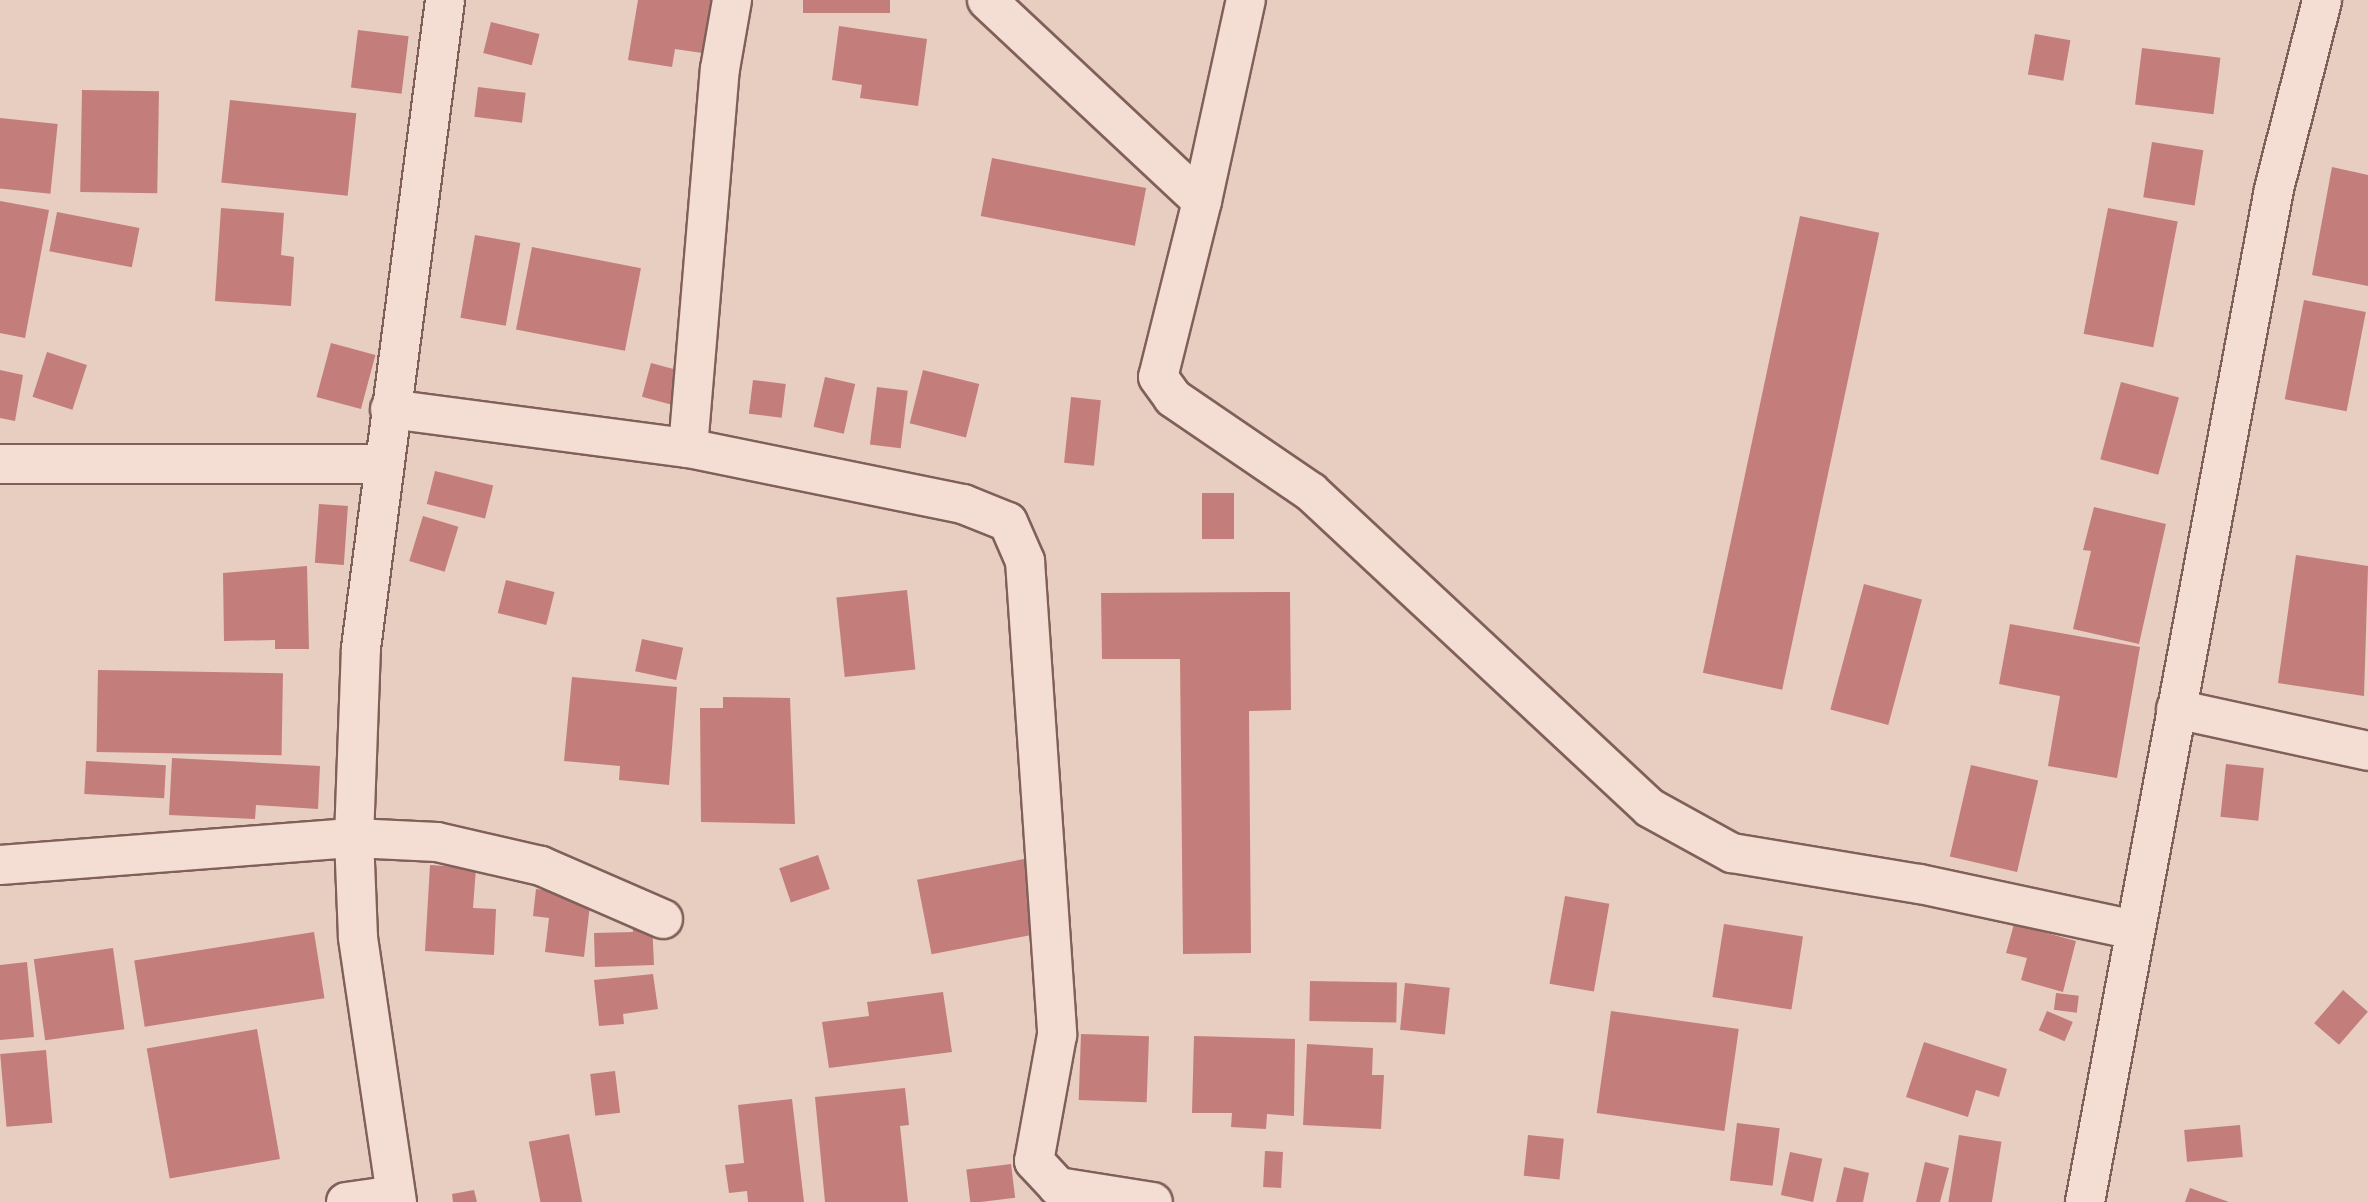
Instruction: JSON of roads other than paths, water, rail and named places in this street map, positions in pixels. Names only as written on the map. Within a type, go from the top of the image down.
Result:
[{"type":"street","points":[[688,448],[720,69],[732,0]]},
{"type":"street","points":[[987,0],[1202,201]]},
{"type":"street","points":[[1246,0],[1202,201],[1158,377],[1173,398],[1311,492],[1650,808],[1732,853],[1920,884],[2135,930]]},
{"type":"street","points":[[2085,1202],[2274,189],[2322,0]]},
{"type":"street","points":[[346,1202],[396,1199],[358,937],[354,838],[361,648],[436,2]]},
{"type":"street","points":[[390,409],[688,448],[963,504],[1008,522],[1025,561],[1057,1035],[1034,1161],[1058,1187],[1153,1202]]},
{"type":"street","points":[[0,464],[384,464]]},
{"type":"street","points":[[2176,709],[2368,751]]},
{"type":"street","points":[[0,865],[354,838],[438,842],[541,866],[663,919]]}]
